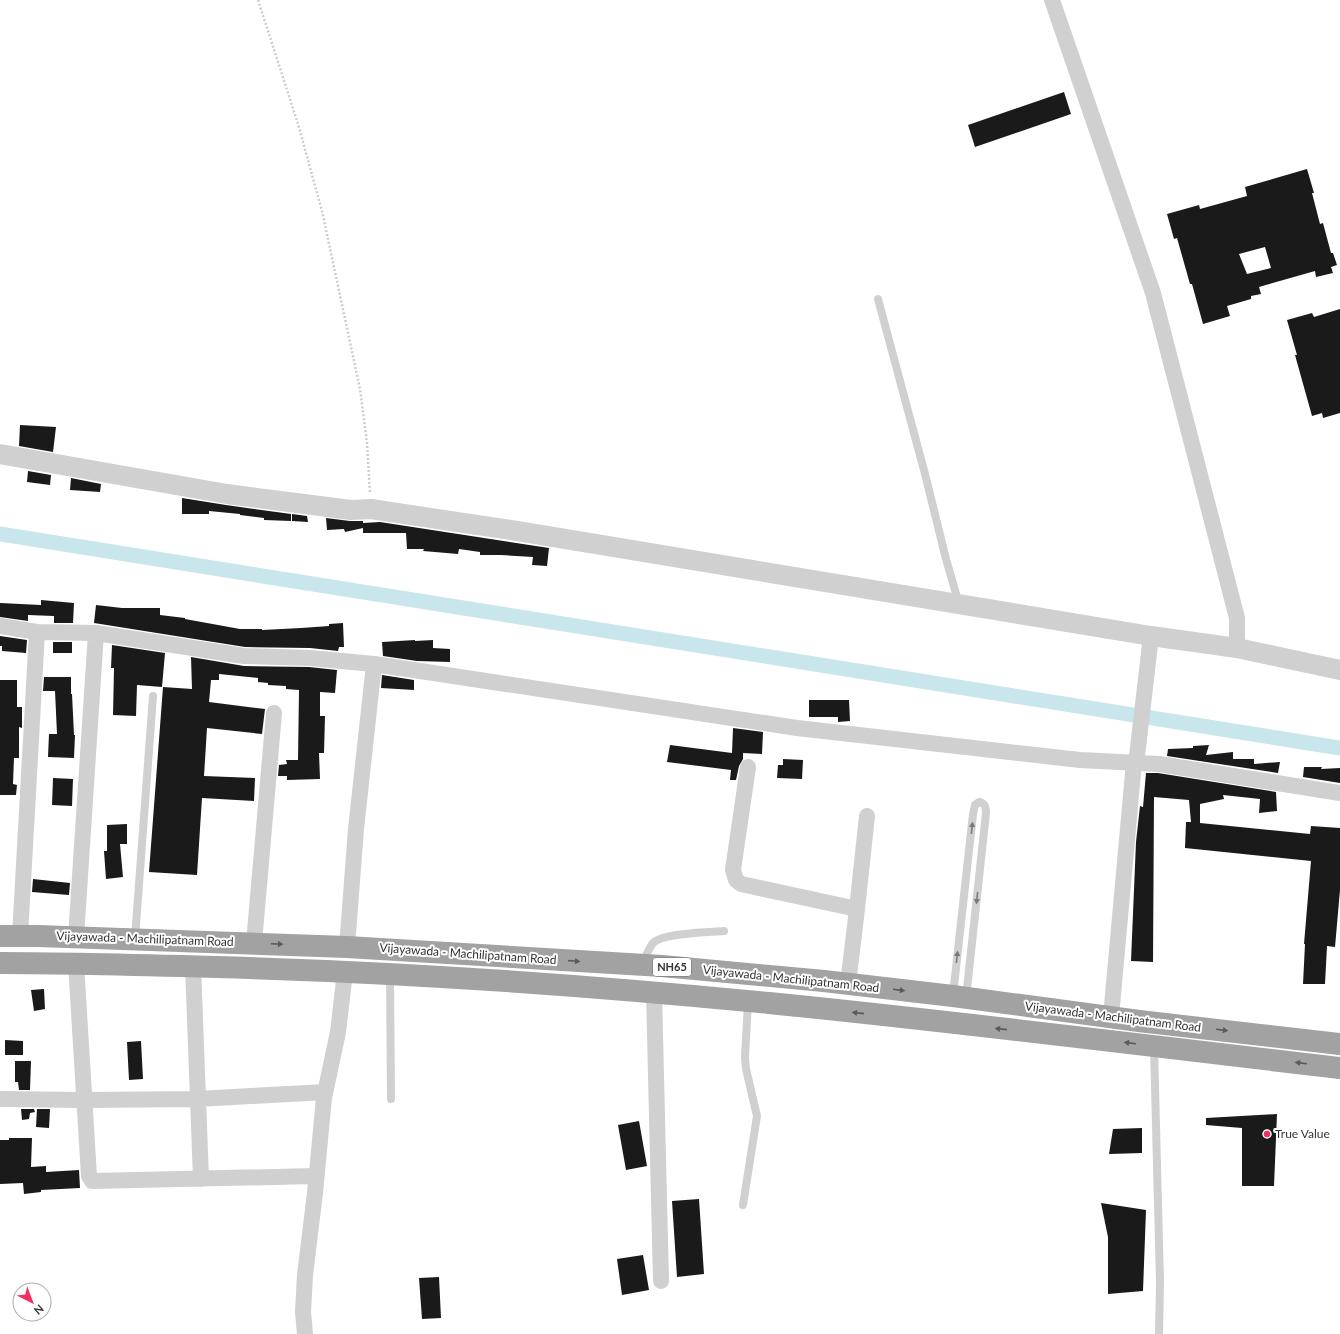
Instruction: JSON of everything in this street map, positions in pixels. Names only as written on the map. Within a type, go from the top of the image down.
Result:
[{"type":"highway","name":"Vijayawada - Machilipatnam Road","points":[[10,936],[347,947],[641,965],[848,984],[1340,1044]]},
{"type":"highway","name":"Vijayawada - Machilipatnam Road","points":[[0,963],[193,966],[479,979],[748,1001],[1340,1068]]},
{"type":"street","points":[[1052,0],[1153,293],[1237,618],[1237,648]]},
{"type":"street","points":[[0,454],[227,494],[351,510],[371,509],[517,531],[959,604],[1150,645],[1237,648],[1340,670]]},
{"type":"street","points":[[0,626],[37,632],[96,634],[244,656],[310,658],[374,664],[797,728],[1065,759],[1135,759],[1340,793]]},
{"type":"street","points":[[10,936],[37,632]]},
{"type":"street","points":[[76,937],[96,634]]},
{"type":"street","points":[[1111,1017],[1135,759],[1150,645]]},
{"type":"street","points":[[347,947],[356,829],[374,664]]},
{"type":"street","points":[[254,943],[274,713]]},
{"type":"street","points":[[748,767],[732,870],[736,880],[741,884],[858,910]]},
{"type":"street","points":[[848,984],[858,910],[866,816]]},
{"type":"street","points":[[76,963],[88,1176],[92,1181],[316,1176]]},
{"type":"street","points":[[193,966],[201,1179]]},
{"type":"street","points":[[305,1334],[303,1312],[305,1275],[325,1092],[338,1032],[345,972]]},
{"type":"street","points":[[654,993],[661,1281]]},
{"type":"street","points":[[0,1100],[197,1098],[325,1092]]},
{"type":"lane","points":[[878,299],[959,604]]},
{"type":"lane","points":[[135,939],[153,696]]},
{"type":"lane","points":[[982,802],[985,805],[986,813],[960,997],[973,814],[975,805],[982,802]]},
{"type":"lane","points":[[641,965],[654,942],[659,939],[669,936],[724,931]]},
{"type":"lane","points":[[390,974],[391,1098]]},
{"type":"lane","points":[[743,1205],[757,1116],[746,1069],[745,1057],[748,1001]]},
{"type":"lane","points":[[1154,1046],[1160,1282],[1159,1334]]},
{"type":"path","points":[[258,0],[298,124],[322,211],[360,389],[367,444],[371,509]]},
{"type":"building","points":[[1064,92],[1071,114],[975,147],[968,125]]},
{"type":"building","points":[[1307,169],[1314,193],[1312,193],[1320,224],[1323,223],[1331,253],[1333,253],[1337,265],[1331,267],[1333,273],[1316,277],[1315,271],[1259,287],[1261,294],[1251,296],[1251,299],[1227,306],[1230,316],[1203,324],[1177,238],[1174,239],[1167,214],[1199,205],[1200,209],[1247,196],[1245,187]],"holes":[[[1265,247],[1271,268],[1247,274],[1239,254]]]},
{"type":"building","points":[[1340,309],[1340,413],[1323,418],[1322,413],[1312,416],[1287,320],[1312,313],[1314,317]]},
{"type":"building","points":[[20,425],[56,427],[53,452],[19,446]]},
{"type":"building","points":[[28,471],[51,475],[50,485],[27,482]]},
{"type":"building","points":[[71,478],[101,484],[100,492],[70,490]]},
{"type":"building","points":[[182,498],[291,514],[291,521],[264,520],[264,518],[240,514],[209,511],[209,514],[182,514]]},
{"type":"building","points":[[292,514],[307,516],[308,522],[292,521]]},
{"type":"building","points":[[326,518],[363,521],[363,523],[380,522],[549,548],[547,566],[532,565],[533,557],[480,555],[480,552],[459,549],[458,554],[423,551],[424,549],[407,549],[406,533],[363,533],[363,528],[345,532],[344,529],[327,530]]},
{"type":"building","points":[[41,600],[74,603],[73,623],[54,623],[54,616],[28,615],[28,621],[0,617],[0,603],[41,605]]},
{"type":"building","points":[[96,605],[122,608],[160,608],[160,615],[185,618],[240,629],[262,630],[301,628],[329,626],[329,624],[343,623],[344,647],[339,647],[338,651],[310,648],[245,647],[94,623]]},
{"type":"building","points":[[0,636],[27,640],[26,653],[2,651],[2,646],[0,646]]},
{"type":"building","points":[[433,640],[433,648],[450,649],[450,662],[417,661],[383,656],[382,642]]},
{"type":"building","points":[[53,642],[72,642],[72,653],[53,653]]},
{"type":"building","points":[[112,645],[165,653],[162,687],[137,685],[136,716],[113,715],[114,668],[111,668]]},
{"type":"building","points":[[191,657],[244,666],[309,667],[337,670],[335,693],[320,692],[320,716],[325,716],[324,753],[319,753],[320,779],[287,780],[287,776],[278,776],[279,765],[287,764],[286,760],[298,760],[299,690],[286,689],[286,686],[268,685],[268,683],[258,682],[258,678],[219,674],[219,680],[211,680],[209,702],[265,709],[262,734],[207,728],[204,776],[255,778],[254,801],[202,798],[197,875],[149,872],[163,687],[192,689]]},
{"type":"building","points":[[382,675],[414,680],[414,690],[381,688]]},
{"type":"building","points":[[44,677],[71,677],[75,735],[74,758],[48,757],[49,734],[57,734],[55,691],[43,691]]},
{"type":"building","points":[[0,680],[17,680],[17,707],[22,707],[22,728],[19,727],[19,758],[14,758],[13,784],[17,785],[16,795],[0,795]]},
{"type":"building","points":[[809,700],[849,700],[850,721],[838,722],[838,717],[809,717]]},
{"type":"building","points":[[733,728],[763,732],[762,754],[743,753],[743,759],[739,766],[736,780],[730,780],[731,770],[667,762],[670,745],[732,753]]},
{"type":"building","points":[[1209,745],[1206,755],[1233,752],[1233,759],[1254,759],[1254,764],[1280,762],[1278,773],[1167,756],[1168,749],[1193,748],[1193,746]]},
{"type":"building","points":[[783,759],[803,760],[802,779],[777,778],[778,765],[783,765]]},
{"type":"building","points":[[1304,767],[1322,767],[1321,769],[1340,768],[1340,783],[1303,777]]},
{"type":"building","points":[[1146,773],[1158,773],[1276,792],[1277,811],[1259,813],[1260,799],[1223,795],[1224,799],[1200,804],[1200,823],[1310,834],[1311,826],[1340,828],[1340,890],[1335,947],[1327,946],[1325,984],[1303,984],[1304,944],[1311,861],[1185,848],[1186,822],[1191,822],[1189,800],[1154,797],[1153,962],[1131,961],[1136,842],[1140,806],[1143,807]]},
{"type":"building","points":[[53,778],[73,779],[72,806],[52,805]]},
{"type":"building","points":[[127,824],[127,844],[120,844],[123,877],[106,879],[104,851],[107,851],[107,825]]},
{"type":"building","points":[[33,879],[70,883],[69,895],[32,892]]},
{"type":"building","points":[[44,989],[45,1009],[34,1011],[31,990]]},
{"type":"building","points":[[5,1040],[23,1041],[23,1055],[5,1055]]},
{"type":"building","points":[[141,1041],[143,1079],[129,1080],[127,1042]]},
{"type":"building","points":[[15,1061],[31,1061],[30,1090],[19,1090],[18,1082],[15,1082]]},
{"type":"building","points":[[21,1109],[34,1109],[35,1112],[30,1113],[29,1119],[22,1120]]},
{"type":"building","points":[[37,1109],[50,1109],[49,1128],[36,1127]]},
{"type":"building","points":[[1277,1114],[1274,1186],[1242,1186],[1242,1128],[1206,1125],[1206,1118]]},
{"type":"building","points":[[639,1121],[647,1166],[626,1170],[618,1125]]},
{"type":"building","points":[[1142,1128],[1142,1153],[1109,1154],[1113,1129]]},
{"type":"building","points":[[9,1138],[32,1138],[31,1167],[46,1166],[46,1172],[79,1170],[80,1188],[41,1190],[41,1192],[24,1194],[23,1183],[0,1184],[0,1140],[9,1140]]},
{"type":"building","points":[[699,1199],[704,1274],[677,1277],[672,1201]]},
{"type":"building","points":[[1101,1203],[1146,1210],[1143,1291],[1108,1294],[1108,1237]]},
{"type":"building","points":[[643,1255],[649,1290],[622,1295],[617,1259]]},
{"type":"building","points":[[439,1277],[441,1318],[422,1319],[419,1278]]},
{"type":"waterway","points":[[0,534],[1340,748]]},
{"type":"place","name":"True Value","points":[[1267,1134]]}]
